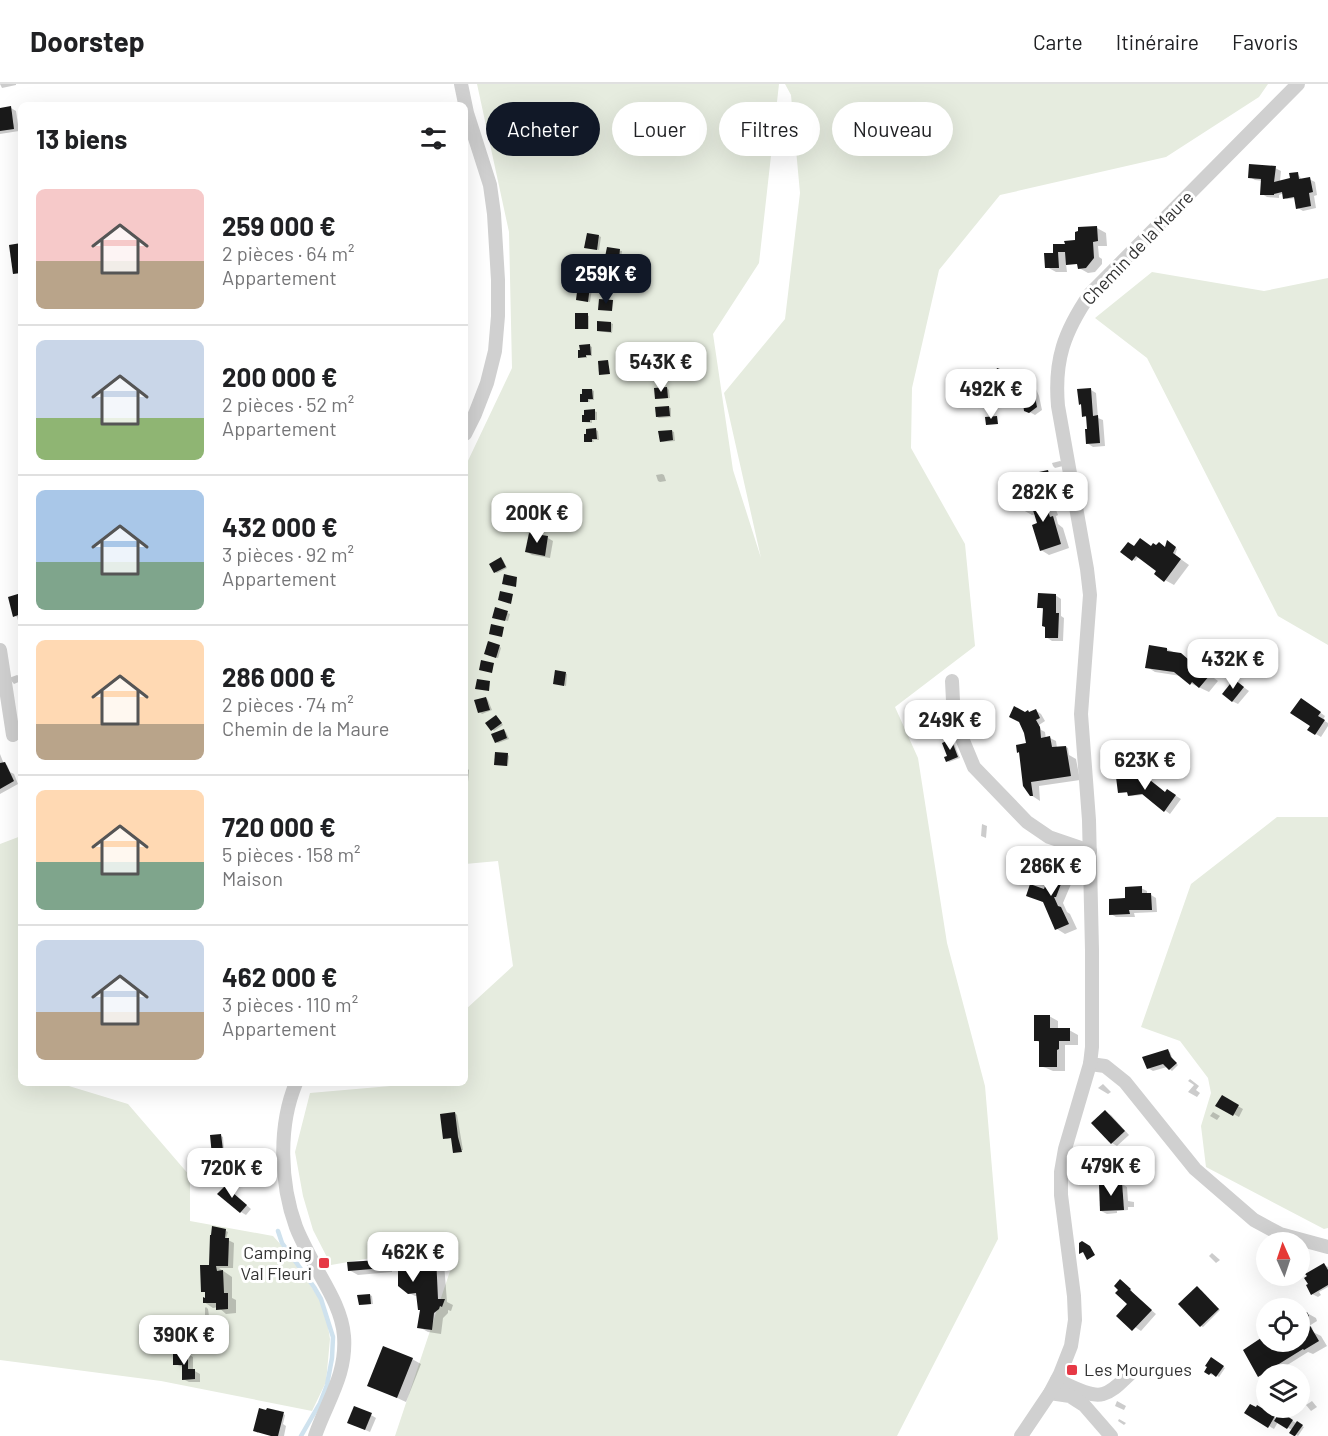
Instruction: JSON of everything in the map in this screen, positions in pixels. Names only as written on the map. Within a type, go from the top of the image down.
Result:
[{"type":"street","points":[[461,84],[465,102]]},
{"type":"street","name":"Chemin de la Maure","points":[[1021,1436],[1050,1393],[1071,1346],[1075,1320],[1074,1296],[1060,1195],[1061,1172],[1065,1149],[1090,1064],[1092,1047],[1090,851],[1081,714],[1090,595],[1058,406],[1056,384],[1059,361],[1065,337],[1089,294],[1298,84]]},
{"type":"street","points":[[468,116],[490,186],[494,214],[498,316],[495,351],[487,383],[468,428]]},
{"type":"street","points":[[0,650],[14,735]]},
{"type":"street","points":[[952,681],[953,702],[959,731],[975,767],[1027,822],[1049,837],[1090,851]]},
{"type":"street","points":[[1090,1064],[1105,1066],[1125,1082],[1195,1169],[1254,1220],[1280,1234],[1328,1246]]},
{"type":"street","points":[[295,1086],[290,1096],[283,1136],[286,1184],[296,1226],[339,1312],[344,1334],[341,1372],[315,1436]]},
{"type":"street","points":[[1057,1380],[1085,1392],[1101,1395],[1114,1389],[1131,1373]]},
{"type":"street","points":[[1050,1393],[1070,1396],[1084,1405],[1111,1436]]},
{"type":"shaded area","points":[[477,84],[779,84],[777,102],[719,102],[719,156],[771,156],[759,263],[713,334],[733,470],[761,558],[724,393],[785,319],[800,193],[797,156],[820,156],[820,102],[792,102],[791,95],[785,84],[1268,84],[1259,97],[1166,157],[1000,195],[939,270],[912,388],[911,448],[965,544],[975,646],[895,707],[918,758],[947,943],[985,1086],[998,1239],[897,1436],[395,1436],[458,1247],[331,1265],[313,1230],[303,1196],[295,1152],[310,1093],[390,1086],[468,1086],[468,1007],[513,966],[498,861],[468,864],[468,461],[512,368],[509,232],[493,156],[600,156],[600,102],[486,102],[486,126]]},
{"type":"shaded area","points":[[1152,272],[1264,291],[1328,278],[1328,645],[1278,616],[1147,358],[1095,318]]},
{"type":"shaded area","points":[[1277,817],[1328,817],[1328,1228],[1324,1229],[1206,1167],[1201,1126],[1211,1093],[1208,1078],[1180,1041],[1141,1027],[1191,884]]},
{"type":"shaded area","points":[[18,837],[18,1086],[69,1086],[128,1104],[190,1176],[190,1221],[273,1236],[293,1258],[325,1308],[330,1339],[326,1382],[312,1411],[161,1381],[0,1360],[0,844]]},
{"type":"building","points":[[11,106],[14,129],[0,131],[0,108]]},
{"type":"building","points":[[1249,164],[1276,166],[1274,182],[1290,178],[1289,173],[1298,172],[1299,179],[1310,177],[1313,192],[1309,193],[1311,206],[1296,209],[1294,197],[1283,199],[1282,192],[1274,195],[1260,195],[1261,179],[1248,178]]},
{"type":"building","points":[[1097,226],[1098,241],[1093,242],[1094,258],[1086,268],[1078,269],[1077,264],[1066,265],[1065,252],[1058,252],[1059,268],[1045,268],[1044,253],[1053,253],[1053,244],[1065,244],[1064,241],[1075,240],[1078,227]]},
{"type":"building","points":[[587,233],[599,235],[597,250],[584,248]]},
{"type":"building","points":[[18,244],[18,273],[13,274],[9,245]]},
{"type":"building","points":[[607,247],[620,249],[619,259],[605,257]]},
{"type":"building","points":[[582,259],[595,261],[592,276],[580,274]]},
{"type":"building","points":[[604,267],[618,269],[616,279],[602,277]]},
{"type":"building","points":[[578,284],[590,286],[588,302],[576,300]]},
{"type":"building","points":[[599,299],[613,300],[612,311],[598,310]]},
{"type":"building","points":[[575,313],[588,313],[588,329],[575,329]]},
{"type":"building","points":[[597,321],[611,322],[611,332],[597,331]]},
{"type":"building","points":[[590,344],[591,355],[578,358],[579,345]]},
{"type":"building","points":[[656,357],[667,359],[664,372],[654,370]]},
{"type":"building","points":[[608,360],[610,374],[599,375],[598,361]]},
{"type":"building","points":[[997,368],[1019,374],[1027,385],[1031,384],[1037,407],[1029,413],[1024,411],[1022,394],[1018,388],[1014,389],[994,381],[995,390],[979,392],[978,379],[993,379]]},
{"type":"building","points":[[667,387],[668,398],[655,399],[654,388]]},
{"type":"building","points":[[1091,388],[1093,416],[1098,415],[1100,443],[1086,444],[1086,416],[1082,417],[1077,389]]},
{"type":"building","points":[[582,389],[592,389],[593,399],[580,402]]},
{"type":"building","points":[[669,406],[670,416],[656,417],[655,407]]},
{"type":"building","points":[[595,409],[595,420],[582,422],[584,410]]},
{"type":"building","points":[[997,416],[998,424],[986,425],[985,417]]},
{"type":"building","points":[[596,428],[597,439],[584,442],[586,429]]},
{"type":"building","points":[[672,430],[673,440],[660,442],[658,431]]},
{"type":"building","points":[[1048,470],[1050,479],[1041,482],[1039,472]]},
{"type":"building","points":[[1045,495],[1050,510],[1048,511],[1050,517],[1053,516],[1061,544],[1040,551],[1032,525],[1037,523],[1032,507],[1022,511],[1019,502]]},
{"type":"building","points":[[529,533],[548,536],[545,556],[525,552]]},
{"type":"building","points":[[1140,538],[1151,546],[1159,542],[1165,547],[1167,540],[1176,547],[1173,553],[1181,559],[1164,582],[1154,574],[1156,571],[1136,556],[1132,561],[1120,552],[1128,542],[1134,546]]},
{"type":"building","points":[[501,557],[506,567],[494,573],[489,564]]},
{"type":"building","points":[[504,574],[517,577],[516,587],[502,584]]},
{"type":"building","points":[[500,591],[513,594],[511,604],[498,600]]},
{"type":"building","points":[[1038,593],[1056,594],[1056,613],[1059,613],[1058,638],[1045,638],[1045,627],[1042,626],[1043,608],[1037,608]]},
{"type":"building","points":[[18,594],[18,615],[13,617],[8,597]]},
{"type":"building","points":[[495,607],[508,611],[505,621],[492,618]]},
{"type":"building","points":[[491,624],[504,627],[502,637],[489,634]]},
{"type":"building","points":[[488,641],[500,645],[496,658],[484,654]]},
{"type":"building","points":[[1149,645],[1181,653],[1210,675],[1199,688],[1192,682],[1190,685],[1174,672],[1145,668]]},
{"type":"building","points":[[481,660],[494,663],[492,673],[479,670]]},
{"type":"building","points":[[555,670],[566,672],[564,686],[553,684]]},
{"type":"building","points":[[477,679],[490,681],[489,691],[475,689]]},
{"type":"building","points":[[1234,679],[1244,687],[1232,702],[1222,694]]},
{"type":"building","points":[[486,697],[490,710],[478,713],[474,700]]},
{"type":"building","points":[[1301,698],[1321,712],[1318,716],[1325,720],[1315,735],[1307,730],[1310,726],[1290,713]]},
{"type":"building","points":[[1014,706],[1025,712],[1036,709],[1040,718],[1036,720],[1040,727],[1041,738],[1050,736],[1052,747],[1066,746],[1071,776],[1031,782],[1033,796],[1030,796],[1023,786],[1016,745],[1026,743],[1019,722],[1009,717]]},
{"type":"building","points":[[496,715],[502,723],[491,731],[485,723]]},
{"type":"building","points":[[504,729],[507,738],[495,743],[491,734]]},
{"type":"building","points":[[951,739],[958,757],[946,762],[944,757],[947,756],[942,743]]},
{"type":"building","points":[[495,752],[508,753],[507,766],[494,765]]},
{"type":"building","points":[[5,762],[14,781],[0,789],[0,763]]},
{"type":"building","points":[[1116,777],[1142,777],[1143,780],[1150,780],[1165,792],[1167,789],[1176,795],[1164,812],[1142,794],[1128,796],[1127,792],[1118,793]]},
{"type":"building","points":[[1052,866],[1066,871],[1056,897],[1054,897],[1069,924],[1055,930],[1043,902],[1026,896],[1030,884],[1044,889]]},
{"type":"building","points":[[1142,886],[1142,893],[1151,893],[1152,910],[1129,910],[1130,914],[1109,915],[1109,899],[1125,898],[1125,887]]},
{"type":"building","points":[[1034,1015],[1050,1015],[1050,1028],[1070,1028],[1070,1041],[1059,1041],[1057,1067],[1039,1067],[1039,1041],[1034,1041]]},
{"type":"building","points":[[1168,1049],[1171,1057],[1177,1063],[1169,1070],[1163,1064],[1147,1069],[1142,1057]]},
{"type":"building","points":[[1222,1095],[1239,1105],[1233,1116],[1215,1106]]},
{"type":"building","points":[[1105,1110],[1125,1131],[1111,1144],[1091,1123]]},
{"type":"building","points":[[455,1112],[462,1152],[453,1153],[451,1138],[443,1139],[440,1114]]},
{"type":"building","points":[[221,1134],[223,1150],[218,1150],[218,1155],[212,1156],[210,1135]]},
{"type":"building","points":[[1087,1163],[1097,1168],[1092,1179],[1081,1173]]},
{"type":"building","points":[[1122,1182],[1124,1210],[1100,1211],[1099,1184]]},
{"type":"building","points":[[225,1186],[247,1205],[240,1213],[217,1194]]},
{"type":"building","points":[[212,1226],[226,1229],[225,1238],[229,1238],[228,1266],[216,1266],[217,1271],[223,1270],[224,1293],[228,1293],[228,1309],[216,1310],[216,1303],[203,1303],[205,1292],[201,1292],[200,1265],[209,1265]]},
{"type":"building","points":[[1082,1241],[1090,1246],[1095,1255],[1087,1260],[1083,1252],[1079,1254],[1079,1243]]},
{"type":"building","points":[[428,1255],[436,1256],[438,1299],[445,1299],[442,1307],[440,1306],[434,1313],[432,1330],[417,1328],[420,1310],[418,1310],[416,1293],[408,1294],[398,1286],[398,1264],[384,1265],[384,1268],[348,1271],[347,1262],[428,1257]]},
{"type":"building","points":[[1324,1263],[1328,1270],[1328,1285],[1311,1295],[1306,1286],[1310,1286],[1310,1271]]},
{"type":"building","points":[[1120,1279],[1152,1310],[1132,1331],[1116,1316],[1127,1304],[1115,1293],[1118,1290],[1114,1286]]},
{"type":"building","points":[[1197,1286],[1219,1309],[1200,1327],[1178,1304]]},
{"type":"building","points":[[370,1294],[371,1304],[359,1305],[357,1295]]},
{"type":"building","points":[[1310,1326],[1319,1341],[1310,1346]]},
{"type":"building","points":[[163,1330],[177,1330],[177,1341],[163,1341]]},
{"type":"building","points":[[1256,1341],[1256,1352],[1298,1352],[1279,1364],[1256,1364],[1256,1373],[1243,1350]]},
{"type":"building","points":[[383,1346],[413,1358],[397,1398],[367,1386]]},
{"type":"building","points":[[173,1353],[188,1353],[188,1369],[195,1369],[195,1379],[182,1380],[182,1365],[173,1365]]},
{"type":"building","points":[[1211,1357],[1224,1366],[1216,1377],[1204,1372]]},
{"type":"building","points":[[1250,1404],[1256,1407],[1256,1418],[1274,1418],[1268,1428],[1244,1413]]},
{"type":"building","points":[[354,1406],[372,1413],[365,1430],[347,1423]]},
{"type":"building","points":[[259,1408],[284,1412],[278,1436],[253,1431]]},
{"type":"building","points":[[1276,1418],[1293,1420],[1287,1429],[1274,1421]]},
{"type":"building","points":[[1297,1421],[1303,1425],[1294,1436],[1289,1433]]},
{"type":"waterway","points":[[278,1231],[282,1243],[321,1299],[333,1337],[327,1385],[320,1403],[301,1436]]},
{"type":"place","name":"Camping Val Fleuri","points":[[324,1263]]},
{"type":"place","name":"Les Mourgues","points":[[1072,1370]]}]
